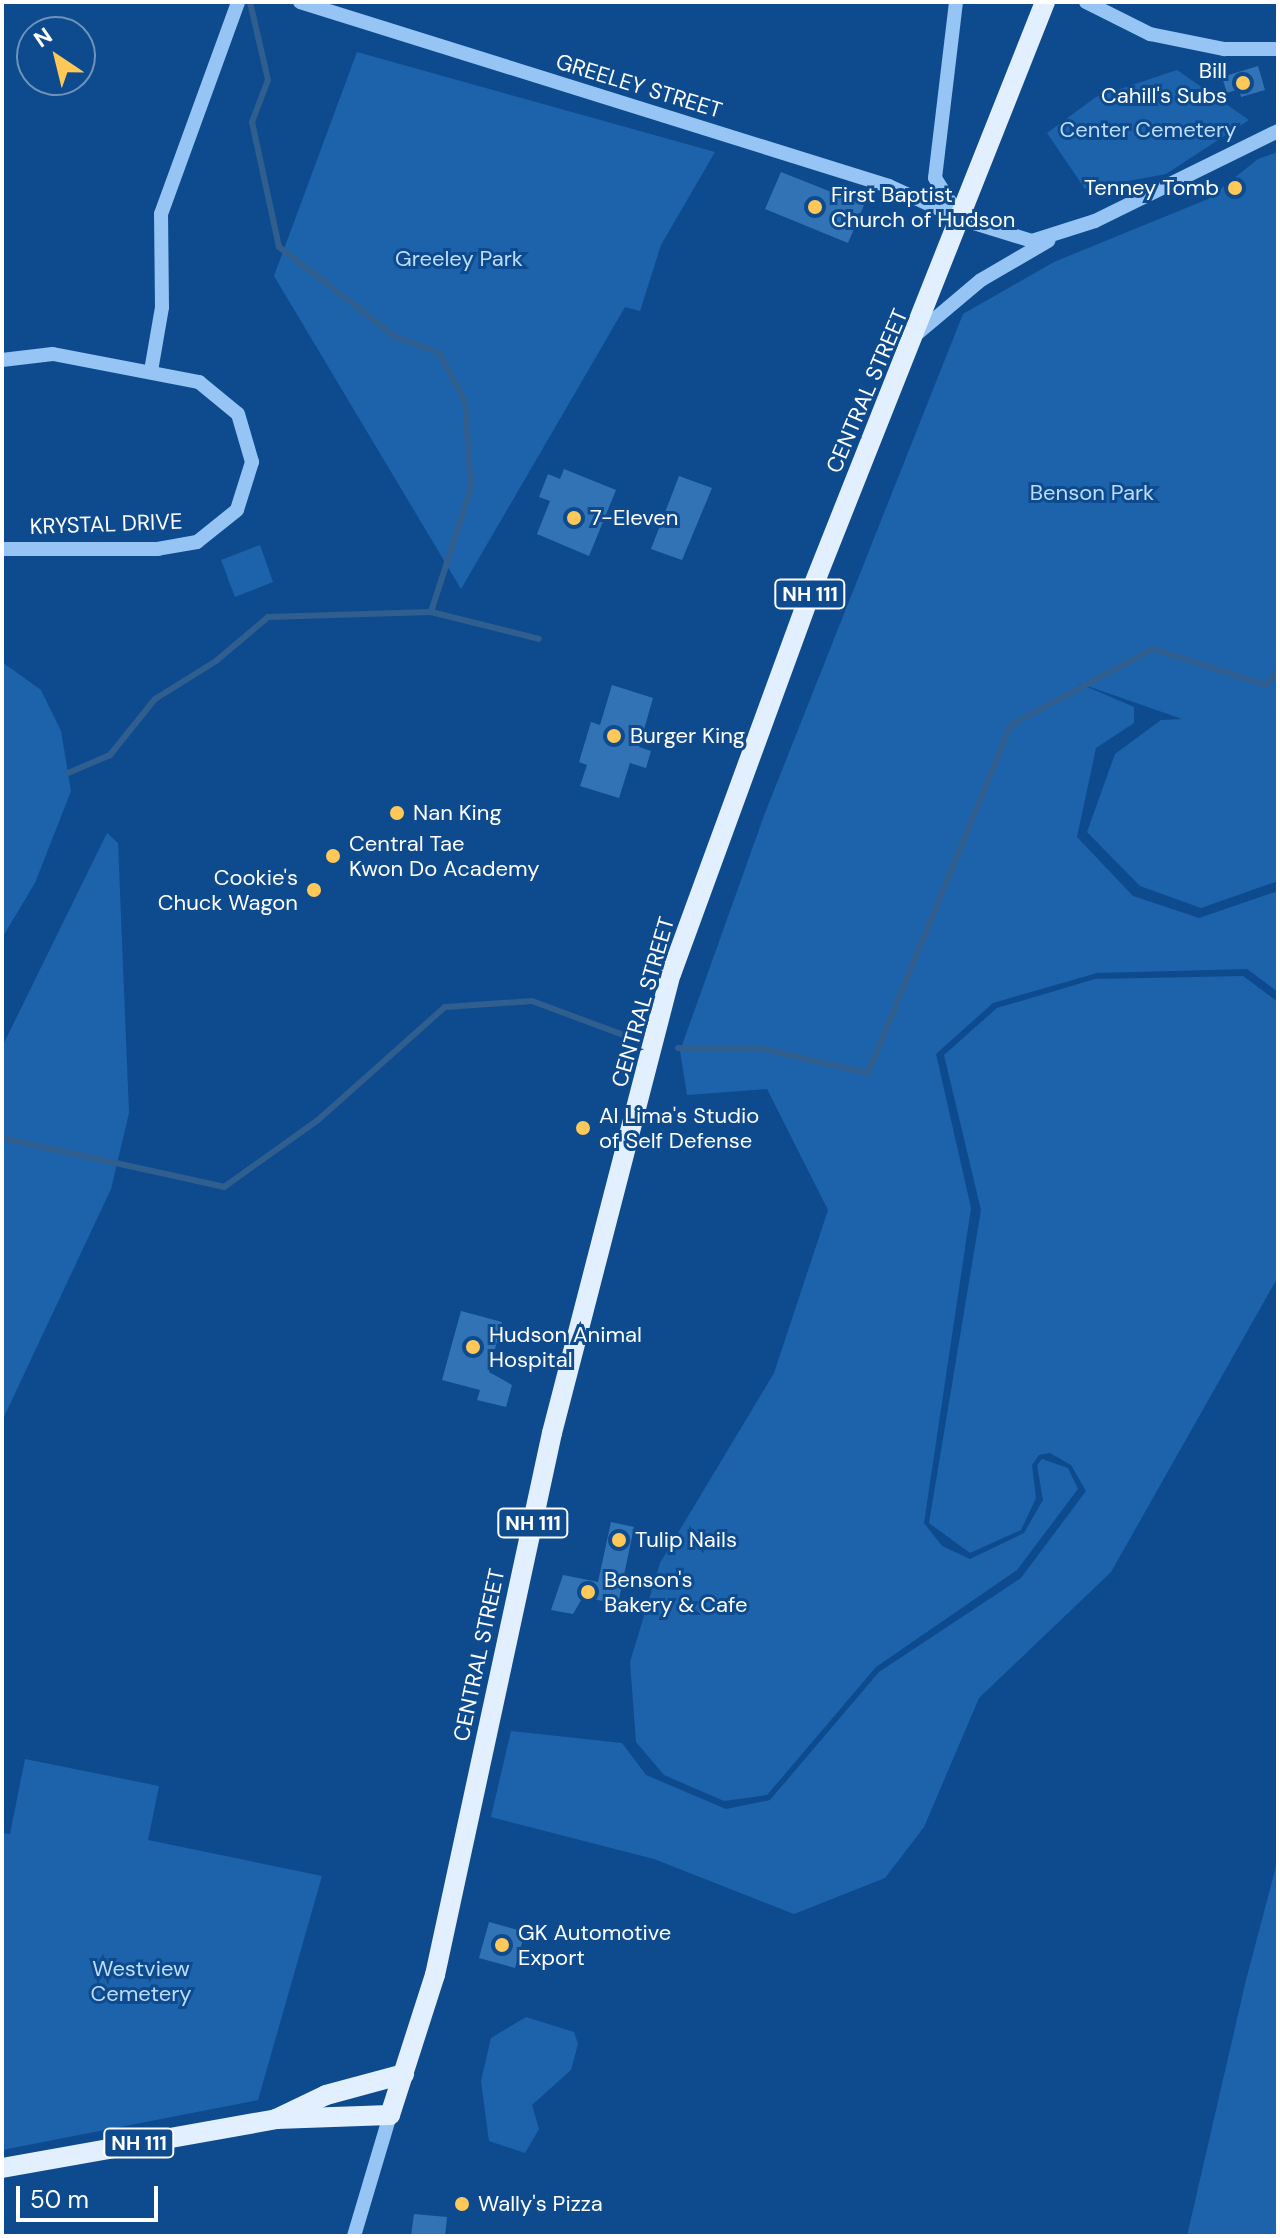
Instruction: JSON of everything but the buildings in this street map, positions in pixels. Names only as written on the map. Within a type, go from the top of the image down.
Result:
[{"type":"main road","name":"CENTRAL STREET","points":[[390,2115],[435,1975],[552,1433],[671,974],[812,589],[918,333],[1045,2]]},
{"type":"main road","name":"NH 111","points":[[276,2119],[326,2095],[404,2074]]},
{"type":"main road","name":"NH 111","points":[[2,2168],[276,2119],[390,2115]]},
{"type":"street","points":[[151,371],[162,307],[161,214],[238,2]]},
{"type":"street","name":"GREELEY STREET","points":[[300,2],[889,186],[961,219],[1024,240],[1058,235]]},
{"type":"street","points":[[956,2],[935,178],[961,219]]},
{"type":"street","points":[[1086,2],[1150,34],[1224,49],[1278,49]]},
{"type":"street","points":[[918,333],[981,280],[1058,235],[1278,131]]},
{"type":"street","name":"KRYSTAL DRIVE","points":[[2,360],[53,354],[151,371],[210,388],[244,425],[251,475],[229,520],[197,542],[172,548],[2,549]]},
{"type":"street","name":"CENTRAL STREET","points":[[354,2236],[390,2115]]},
{"type":"green space","name":"Greeley Park","points":[[357,52],[715,152],[661,245],[640,311],[625,307],[461,589],[274,276]]},
{"type":"green space","name":"Center Cemetery","points":[[1177,70],[1249,120],[1166,174],[1085,189],[1047,133],[1096,97]]},
{"type":"green space","name":"Benson Park","points":[[1278,152],[1278,881],[1201,908],[1140,886],[1087,832],[1115,754],[1161,720],[1182,719],[1076,682],[1134,707],[1134,723],[1096,748],[1077,837],[1133,896],[1199,918],[1278,891],[1278,992],[1247,969],[1097,973],[993,1003],[936,1054],[971,1208],[924,1523],[942,1546],[970,1559],[1024,1533],[1043,1500],[1037,1465],[1042,1459],[1068,1468],[1078,1489],[1017,1570],[876,1667],[767,1795],[724,1801],[664,1775],[636,1742],[630,1662],[660,1563],[774,1373],[828,1210],[767,1089],[687,1095],[680,1051],[765,813],[963,314],[1054,262],[1208,199],[1258,159]]},
{"type":"green space","points":[[260,545],[273,582],[235,597],[221,560]]},
{"type":"green space","points":[[2,662],[41,690],[61,731],[71,791],[35,883],[2,938]]},
{"type":"green space","points":[[107,833],[118,843],[129,1113],[111,1189],[2,1421],[2,1047]]},
{"type":"green space","points":[[1243,976],[1278,1002],[1278,1277],[1111,1572],[979,1698],[924,1827],[885,1878],[794,1914],[654,1859],[491,1817],[511,1731],[622,1743],[646,1775],[726,1809],[770,1800],[879,1672],[1021,1578],[1086,1491],[1071,1465],[1050,1453],[1039,1455],[1032,1465],[1036,1498],[1021,1530],[970,1553],[929,1523],[981,1210],[944,1055],[997,1008],[1095,979]]},
{"type":"green space","name":"Westview Cemetery","points":[[25,1759],[159,1786],[148,1840],[322,1876],[258,2100],[2,2150],[2,1833],[10,1834]]},
{"type":"green space","points":[[1278,1859],[1278,2236],[1187,2236],[1246,1980]]},
{"type":"green space","points":[[526,2017],[574,2032],[578,2044],[571,2070],[532,2105],[539,2129],[525,2153],[489,2141],[481,2081],[491,2038]]},
{"type":"waterway","points":[[250,2],[268,80],[252,122],[279,247],[396,337],[439,353],[465,401],[471,488],[431,612]]},
{"type":"waterway","points":[[68,773],[110,755],[155,699],[216,661],[268,617],[431,612],[539,639]]},
{"type":"waterway","points":[[678,1048],[763,1049],[868,1073],[1011,725],[1153,649],[1266,685],[1278,670]]},
{"type":"waterway","points":[[2,1138],[224,1187],[318,1120],[445,1007],[532,1001],[629,1037]]},
{"type":"place","name":"Bill Cahill's Subs","points":[[1243,83]]},
{"type":"place","name":"Tenney Tomb","points":[[1235,188]]},
{"type":"place","name":"First Baptist Church of Hudson","points":[[815,207]]},
{"type":"place","name":"7-Eleven","points":[[574,518]]},
{"type":"place","name":"Burger King","points":[[614,736]]},
{"type":"place","name":"Nan King","points":[[397,813]]},
{"type":"place","name":"Central Tae Kwon Do Academy","points":[[333,856]]},
{"type":"place","name":"Cookie's Chuck Wagon","points":[[314,890]]},
{"type":"place","name":"Al Lima's Studio of Self Defense","points":[[583,1128]]},
{"type":"place","name":"Hudson Animal Hospital","points":[[473,1347]]},
{"type":"place","name":"Tulip Nails","points":[[619,1540]]},
{"type":"place","name":"Benson's Bakery & Cafe","points":[[588,1592]]},
{"type":"place","name":"GK Automotive Export","points":[[502,1945]]},
{"type":"place","name":"Wally's Pizza","points":[[462,2204]]}]
